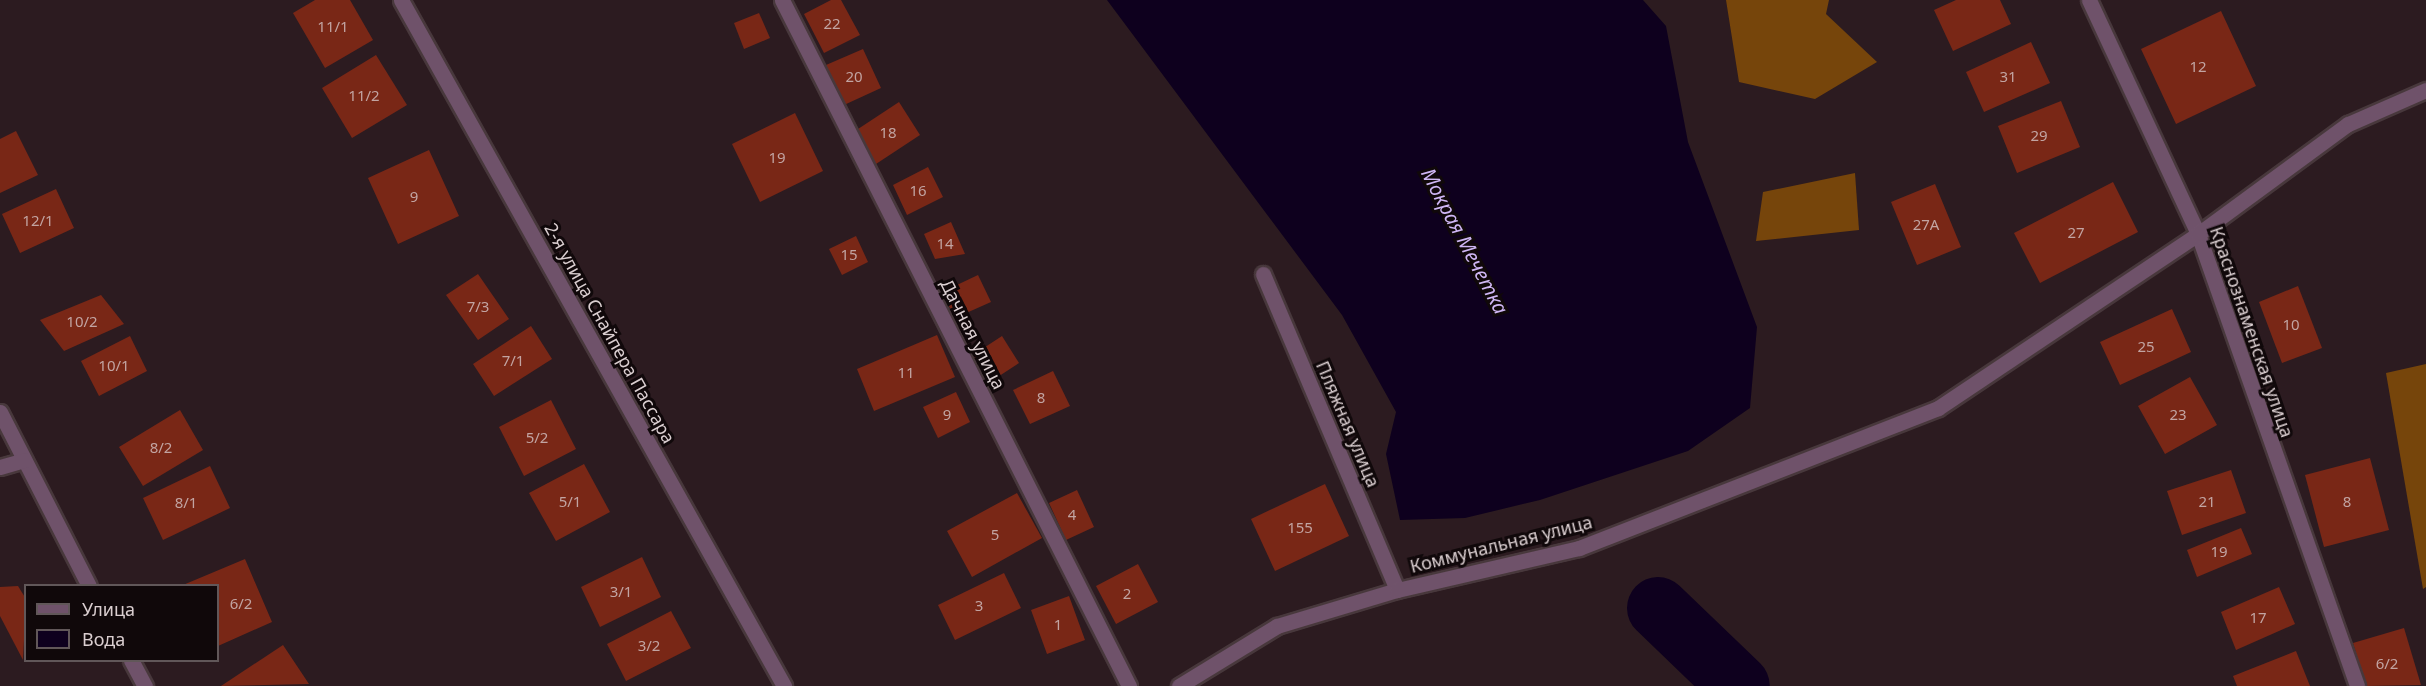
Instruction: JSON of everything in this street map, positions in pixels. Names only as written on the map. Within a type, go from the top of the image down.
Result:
[{"type":"street","name":"2-я улица Снайпера Пассара","points":[[401,0],[784,686]]},
{"type":"street","name":"Дачная улица","points":[[782,0],[1129,686]]},
{"type":"street","name":"Краснознаменская улица","points":[[2089,0],[2198,234],[2357,686]]},
{"type":"street","name":"Коммунальная улица","points":[[1179,686],[1276,626],[1397,590],[1579,548],[1938,408],[2198,234],[2348,124],[2426,90]]},
{"type":"street","name":"Пляжная улица","points":[[1263,274],[1397,590]]},
{"type":"street","points":[[0,412],[88,584]]},
{"type":"street","points":[[0,467],[24,460]]},
{"type":"street","points":[[132,662],[145,686]]},
{"type":"shaded area","points":[[1726,0],[1829,0],[1826,14],[1877,62],[1815,99],[1739,82]]},
{"type":"shaded area","points":[[1855,173],[1859,230],[1756,241],[1763,192]]},
{"type":"shaded area","points":[[2426,364],[2426,587],[2423,589],[2386,373]]},
{"type":"water","points":[[1107,0],[1643,0],[1666,26],[1688,142],[1757,327],[1750,408],[1688,451],[1540,500],[1465,518],[1400,520],[1386,454],[1396,412],[1342,315]]},
{"type":"building","points":[[315,0],[350,0],[373,40],[325,68],[293,13]]},
{"type":"building","points":[[831,0],[841,0],[860,35],[824,53],[804,14]]},
{"type":"building","points":[[1956,0],[2000,0],[2011,24],[1953,51],[1934,10]]},
{"type":"building","points":[[2221,11],[2256,86],[2176,124],[2141,49]]},
{"type":"building","points":[[759,13],[770,38],[744,49],[734,23]]},
{"type":"building","points":[[2031,42],[2050,83],[1984,112],[1966,72]]},
{"type":"building","points":[[863,49],[881,88],[844,105],[826,65]]},
{"type":"building","points":[[376,55],[407,105],[352,138],[322,88]]},
{"type":"building","points":[[2061,101],[2080,147],[2017,173],[1998,126]]},
{"type":"building","points":[[899,102],[920,135],[876,164],[855,131]]},
{"type":"building","points":[[795,113],[823,171],[760,202],[732,144]]},
{"type":"building","points":[[16,131],[38,175],[0,193],[0,139]]},
{"type":"building","points":[[429,150],[459,216],[398,244],[368,178]]},
{"type":"building","points":[[928,167],[943,197],[907,215],[893,185]]},
{"type":"building","points":[[2113,182],[2138,232],[2040,283],[2014,233]]},
{"type":"building","points":[[1935,184],[1961,247],[1917,265],[1891,202]]},
{"type":"building","points":[[56,189],[74,228],[20,253],[2,214]]},
{"type":"building","points":[[951,222],[965,254],[935,259],[924,234]]},
{"type":"building","points":[[856,236],[868,262],[842,275],[829,249]]},
{"type":"building","points":[[478,274],[509,319],[478,340],[446,295]]},
{"type":"building","points":[[978,275],[991,302],[955,318],[942,292]]},
{"type":"building","points":[[2298,286],[2322,348],[2282,363],[2259,302]]},
{"type":"building","points":[[101,295],[124,324],[64,351],[40,320]]},
{"type":"building","points":[[2172,309],[2191,352],[2120,385],[2100,342]]},
{"type":"building","points":[[531,326],[552,359],[494,396],[473,364]]},
{"type":"building","points":[[937,335],[955,377],[874,411],[857,369]]},
{"type":"building","points":[[130,336],[147,371],[99,396],[81,361]]},
{"type":"building","points":[[1002,336],[1019,363],[990,382],[973,355]]},
{"type":"building","points":[[1053,371],[1070,406],[1030,424],[1013,390]]},
{"type":"building","points":[[2190,377],[2217,425],[2165,454],[2138,406]]},
{"type":"building","points":[[956,392],[970,422],[938,438],[923,407]]},
{"type":"building","points":[[551,400],[576,449],[524,476],[499,427]]},
{"type":"building","points":[[180,410],[203,450],[143,486],[119,447]]},
{"type":"building","points":[[2370,458],[2389,530],[2324,547],[2305,475]]},
{"type":"building","points":[[584,464],[610,512],[556,541],[529,493]]},
{"type":"building","points":[[210,466],[230,508],[163,540],[143,498]]},
{"type":"building","points":[[2231,470],[2246,513],[2182,535],[2167,491]]},
{"type":"building","points":[[1325,484],[1349,536],[1275,571],[1251,519]]},
{"type":"building","points":[[1077,490],[1094,527],[1066,540],[1049,503]]},
{"type":"building","points":[[1017,493],[1042,538],[972,577],[947,531]]},
{"type":"building","points":[[2241,528],[2252,554],[2197,577],[2187,550]]},
{"type":"building","points":[[642,557],[661,597],[600,627],[581,587]]},
{"type":"building","points":[[245,559],[272,622],[219,646],[219,584],[185,584]]},
{"type":"building","points":[[1138,564],[1158,602],[1116,624],[1096,586]]},
{"type":"building","points":[[1004,573],[1021,608],[955,640],[938,605]]},
{"type":"building","points":[[18,586],[24,596],[23,660],[0,616],[0,587]]},
{"type":"building","points":[[2279,587],[2295,624],[2236,650],[2221,612]]},
{"type":"building","points":[[1069,596],[1085,640],[1047,654],[1031,610]]},
{"type":"building","points":[[671,611],[691,648],[626,681],[607,644]]},
{"type":"building","points":[[2404,628],[2421,685],[2366,686],[2353,643]]},
{"type":"building","points":[[283,645],[309,684],[221,686]]},
{"type":"building","points":[[2296,651],[2310,686],[2237,686],[2233,676]]},
{"type":"waterway","name":"Мокрая Мечетка","points":[[1658,608],[1739,686]]}]
